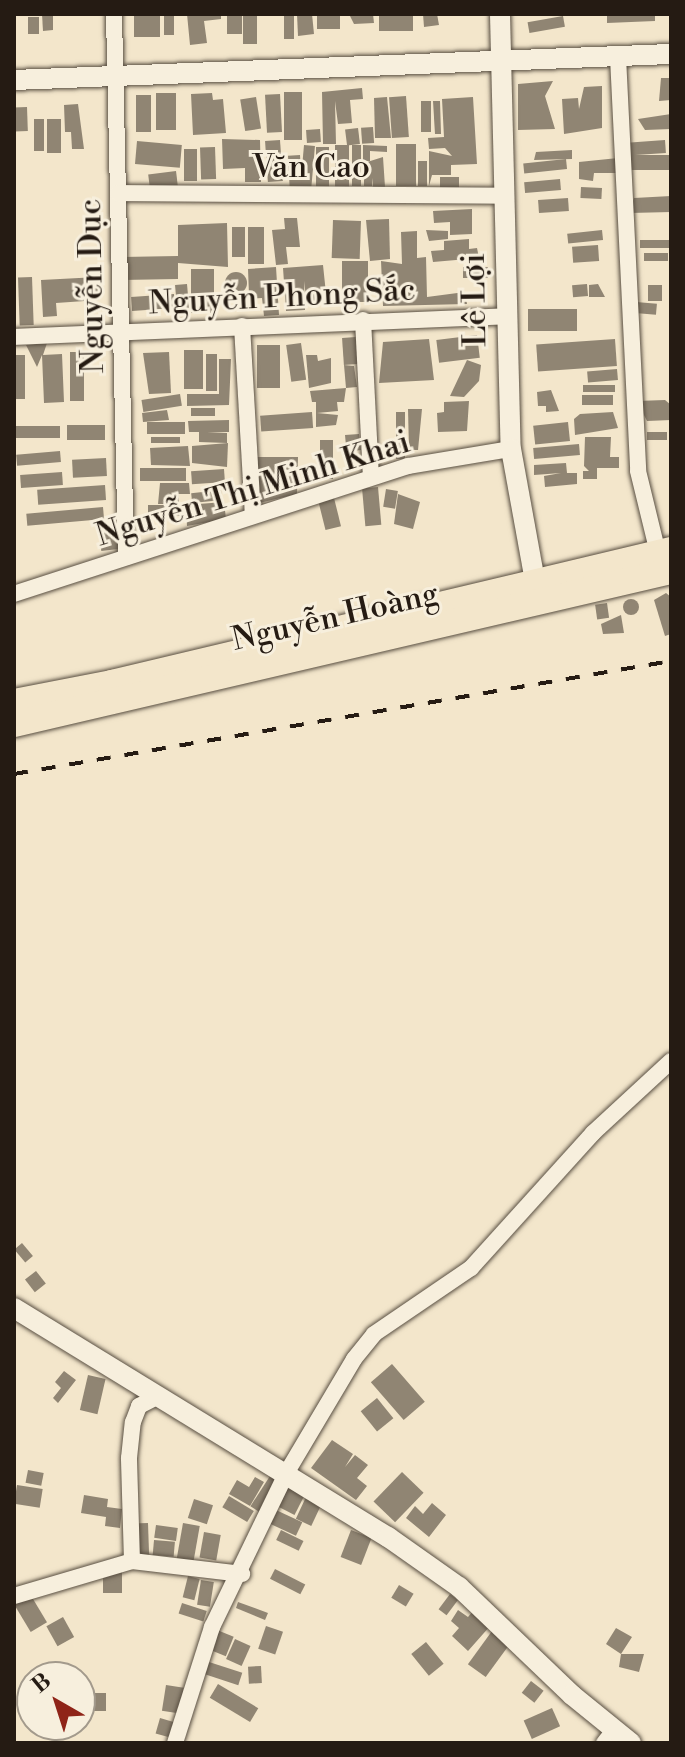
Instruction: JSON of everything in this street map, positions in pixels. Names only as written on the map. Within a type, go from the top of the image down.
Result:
[{"type":"highway","name":"Nguyễn Hoàng","points":[[14,702],[112,683],[535,581],[667,558]]},
{"type":"highway","name":"Nguyễn Hoàng","points":[[14,724],[667,558]]},
{"type":"street","name":"Nguyễn Dục","points":[[114,14],[126,557]]},
{"type":"street","name":"Lê Lợi","points":[[500,14],[505,316],[511,449],[535,581]]},
{"type":"street","points":[[14,80],[671,54]]},
{"type":"street","points":[[618,57],[638,471],[667,558]]},
{"type":"street","name":"Văn Cao","points":[[118,193],[503,196]]},
{"type":"street","name":"Nguyễn Phong Sắc","points":[[14,337],[505,316]]},
{"type":"street","points":[[363,320],[371,477]]},
{"type":"street","points":[[242,326],[253,515]]},
{"type":"street","name":"Nguyễn Thị Minh Khai","points":[[14,594],[371,477],[511,449]]},
{"type":"street","points":[[175,1743],[205,1643],[242,1574],[287,1472],[336,1386],[374,1334],[471,1268],[593,1133],[671,1061]]},
{"type":"street","points":[[14,1308],[155,1398],[287,1472],[459,1587],[609,1736],[631,1743]]},
{"type":"street","points":[[132,1561],[129,1458],[133,1422],[139,1406],[155,1398]]},
{"type":"street","points":[[14,1596],[132,1561],[242,1574]]},
{"type":"building","points":[[42,14],[53,14],[53,30],[43,31]]},
{"type":"building","points":[[134,14],[160,14],[160,37],[134,37]]},
{"type":"building","points":[[164,14],[174,14],[174,35],[164,35]]},
{"type":"building","points":[[187,14],[221,14],[221,19],[204,21],[207,43],[190,45]]},
{"type":"building","points":[[227,14],[242,14],[242,34],[227,34]]},
{"type":"building","points":[[243,14],[257,14],[257,44],[243,44]]},
{"type":"building","points":[[284,14],[294,14],[294,39],[284,39]]},
{"type":"building","points":[[297,14],[312,14],[314,34],[298,36]]},
{"type":"building","points":[[317,14],[340,14],[340,29],[317,29]]},
{"type":"building","points":[[349,14],[373,14],[374,23],[354,24]]},
{"type":"building","points":[[379,14],[413,14],[413,31],[379,31]]},
{"type":"building","points":[[423,14],[437,14],[439,25],[424,27]]},
{"type":"building","points":[[607,14],[655,14],[655,21],[607,23]]},
{"type":"building","points":[[563,16],[565,27],[529,33],[528,22]]},
{"type":"building","points":[[28,17],[39,17],[39,34],[28,34]]},
{"type":"building","points":[[661,78],[670,78],[671,100],[659,101]]},
{"type":"building","points":[[553,81],[545,96],[555,129],[518,130],[518,84]]},
{"type":"building","points":[[602,86],[602,128],[564,134],[562,99],[578,98],[579,109],[584,87]]},
{"type":"building","points":[[362,88],[363,99],[350,100],[352,123],[338,124],[335,101],[336,144],[323,144],[322,92]]},
{"type":"building","points":[[284,92],[302,92],[302,140],[284,140]]},
{"type":"building","points":[[156,93],[176,93],[176,130],[156,130]]},
{"type":"building","points":[[212,93],[213,100],[223,99],[226,133],[193,135],[191,94]]},
{"type":"building","points":[[280,94],[282,132],[267,133],[265,95]]},
{"type":"building","points":[[136,95],[151,95],[151,132],[136,132]]},
{"type":"building","points":[[406,96],[409,137],[392,138],[389,97]]},
{"type":"building","points":[[256,97],[261,129],[245,131],[240,100]]},
{"type":"building","points":[[387,97],[391,138],[375,138],[374,98]]},
{"type":"building","points":[[473,97],[477,164],[451,165],[451,175],[432,175],[429,186],[429,151],[452,156],[445,148],[429,149],[428,138],[444,137],[442,99]]},
{"type":"building","points":[[421,101],[431,101],[431,132],[421,132]]},
{"type":"building","points":[[433,101],[440,101],[441,134],[435,134]]},
{"type":"building","points":[[78,104],[84,149],[72,149],[71,132],[65,132],[64,105]]},
{"type":"building","points":[[14,107],[27,107],[28,131],[15,131]]},
{"type":"building","points":[[671,114],[671,129],[645,130],[638,119]]},
{"type":"building","points":[[34,119],[44,119],[44,151],[34,151]]},
{"type":"building","points":[[47,119],[61,119],[61,153],[47,153]]},
{"type":"building","points":[[373,127],[374,143],[362,144],[361,128]]},
{"type":"building","points":[[358,128],[360,144],[347,145],[345,130]]},
{"type":"building","points":[[320,129],[321,142],[307,143],[306,130]]},
{"type":"building","points":[[222,139],[260,140],[261,182],[245,182],[245,168],[223,169]]},
{"type":"building","points":[[280,140],[283,181],[268,182],[265,141]]},
{"type":"building","points":[[665,140],[666,153],[628,156],[627,143]]},
{"type":"building","points":[[137,141],[182,145],[180,168],[135,164]]},
{"type":"building","points":[[396,144],[416,144],[416,186],[396,186]]},
{"type":"building","points":[[304,145],[315,146],[311,193],[300,192]]},
{"type":"building","points":[[335,145],[349,145],[349,187],[335,187]]},
{"type":"building","points":[[352,145],[361,145],[361,186],[352,186]]},
{"type":"building","points":[[363,145],[387,146],[387,152],[370,151],[370,161],[363,161]]},
{"type":"building","points":[[215,147],[216,179],[201,180],[200,148]]},
{"type":"building","points":[[316,147],[329,147],[329,191],[316,191]]},
{"type":"building","points":[[184,149],[197,149],[197,181],[184,181]]},
{"type":"building","points":[[572,150],[572,159],[534,160],[536,152]]},
{"type":"building","points":[[300,155],[302,190],[290,191],[288,156]]},
{"type":"building","points":[[628,155],[671,155],[671,170],[628,170]]},
{"type":"building","points":[[383,157],[385,187],[373,188],[373,178],[372,186],[364,186],[364,163]]},
{"type":"building","points":[[618,158],[620,173],[594,173],[593,181],[579,179],[579,162]]},
{"type":"building","points":[[566,159],[567,169],[524,173],[523,163]]},
{"type":"building","points":[[418,161],[427,161],[427,186],[418,186]]},
{"type":"building","points":[[176,171],[178,187],[150,190],[148,174]]},
{"type":"building","points":[[440,177],[459,177],[459,190],[440,190]]},
{"type":"building","points":[[560,179],[561,190],[525,193],[524,182]]},
{"type":"building","points":[[581,187],[602,188],[601,199],[580,198]]},
{"type":"building","points":[[671,196],[671,212],[630,213],[634,198]]},
{"type":"building","points":[[568,198],[569,211],[539,213],[538,200]]},
{"type":"building","points":[[472,209],[472,234],[450,235],[450,222],[434,223],[433,211]]},
{"type":"building","points":[[284,218],[297,218],[300,247],[286,247],[288,264],[276,265],[272,230],[285,229]]},
{"type":"building","points":[[389,219],[390,259],[370,261],[366,220]]},
{"type":"building","points":[[333,220],[361,221],[360,259],[332,258]]},
{"type":"building","points":[[227,223],[228,267],[178,263],[178,279],[122,280],[122,257],[178,256],[178,225]]},
{"type":"building","points":[[232,227],[245,227],[245,257],[232,257]]},
{"type":"building","points":[[248,227],[264,227],[264,264],[248,264]]},
{"type":"building","points":[[426,230],[448,231],[448,239],[429,241]]},
{"type":"building","points":[[602,230],[603,240],[568,244],[567,234]]},
{"type":"building","points":[[417,231],[417,258],[426,257],[427,297],[465,292],[467,304],[383,306],[381,261],[402,264],[401,232]]},
{"type":"building","points":[[469,239],[469,249],[477,248],[479,258],[433,262],[431,251],[444,250],[444,241]]},
{"type":"building","points":[[640,240],[671,240],[671,248],[640,248]]},
{"type":"building","points":[[598,245],[599,261],[573,263],[572,247]]},
{"type":"building","points":[[644,253],[668,253],[668,261],[644,261]]},
{"type":"building","points":[[342,261],[368,261],[368,302],[342,302]]},
{"type":"building","points":[[323,265],[327,303],[307,305],[304,281],[305,310],[286,311],[283,268]]},
{"type":"building","points":[[276,267],[279,315],[264,316],[262,298],[249,299],[249,311],[240,311],[240,295],[249,295],[248,269]]},
{"type":"building","points":[[463,267],[488,267],[488,278],[463,278]]},
{"type":"building","points":[[191,269],[214,269],[214,313],[191,313]]},
{"type":"building","points":[[236,272],[244,275],[247,283],[244,291],[236,294],[228,291],[225,283],[228,275]]},
{"type":"building","points":[[18,277],[32,277],[34,325],[20,325]]},
{"type":"building","points":[[98,277],[99,300],[56,303],[57,316],[43,317],[41,280]]},
{"type":"building","points":[[187,284],[189,308],[177,309],[175,285]]},
{"type":"building","points":[[587,284],[588,296],[573,297],[572,285]]},
{"type":"building","points":[[598,284],[605,297],[589,297],[589,285]]},
{"type":"building","points":[[648,285],[662,285],[662,301],[648,301]]},
{"type":"building","points":[[174,294],[175,308],[132,311],[131,297]]},
{"type":"building","points":[[636,302],[657,304],[656,315],[635,313]]},
{"type":"building","points":[[528,309],[577,309],[577,331],[528,331]]},
{"type":"building","points":[[477,335],[480,358],[439,363],[436,340]]},
{"type":"building","points":[[356,337],[358,364],[344,365],[342,338]]},
{"type":"building","points":[[429,339],[434,380],[379,383],[383,342]]},
{"type":"building","points":[[615,339],[617,366],[538,371],[536,345]]},
{"type":"building","points":[[47,343],[43,355],[62,354],[64,402],[44,403],[42,355],[37,367],[26,345]]},
{"type":"building","points":[[301,343],[306,380],[291,382],[286,345]]},
{"type":"building","points":[[257,345],[280,345],[280,388],[257,388]]},
{"type":"building","points":[[184,350],[203,350],[203,389],[184,389]]},
{"type":"building","points":[[70,352],[84,352],[84,401],[70,401]]},
{"type":"building","points":[[169,352],[171,393],[149,394],[143,353]]},
{"type":"building","points":[[206,354],[217,354],[217,391],[206,391]]},
{"type":"building","points":[[14,355],[25,355],[25,399],[14,399]]},
{"type":"building","points":[[306,355],[317,355],[318,361],[331,358],[331,383],[309,388]]},
{"type":"building","points":[[219,359],[231,359],[229,405],[187,406],[187,394],[219,394]]},
{"type":"building","points":[[467,360],[481,365],[479,381],[464,397],[450,396]]},
{"type":"building","points":[[344,365],[354,366],[357,387],[346,388]]},
{"type":"building","points":[[617,369],[618,380],[588,383],[587,372]]},
{"type":"building","points":[[583,385],[615,385],[615,392],[583,392]]},
{"type":"building","points":[[346,388],[344,402],[337,402],[338,411],[317,413],[338,415],[336,425],[316,427],[316,402],[312,402],[310,391]]},
{"type":"building","points":[[551,390],[559,411],[546,412],[546,406],[538,406],[537,392]]},
{"type":"building","points":[[180,394],[182,406],[143,412],[141,400]]},
{"type":"building","points":[[582,395],[613,395],[613,405],[582,405]]},
{"type":"building","points":[[665,400],[671,405],[671,420],[647,421],[637,401]]},
{"type":"building","points":[[469,401],[467,431],[438,432],[437,413],[444,412],[444,402]]},
{"type":"building","points":[[191,408],[215,408],[215,416],[191,416]]},
{"type":"building","points":[[408,409],[422,409],[418,450],[409,450]]},
{"type":"building","points":[[167,410],[169,420],[143,422],[142,413]]},
{"type":"building","points":[[312,412],[313,428],[261,432],[260,416]]},
{"type":"building","points":[[396,412],[405,412],[405,459],[396,459]]},
{"type":"building","points":[[613,412],[618,428],[575,435],[574,419],[580,414]]},
{"type":"building","points":[[229,420],[229,432],[207,432],[227,433],[227,443],[199,442],[199,432],[189,432],[188,421]]},
{"type":"building","points":[[147,422],[185,422],[185,434],[147,434]]},
{"type":"building","points":[[568,422],[570,441],[535,445],[533,426]]},
{"type":"building","points":[[67,425],[105,425],[105,440],[67,440]]},
{"type":"building","points":[[14,426],[60,426],[60,438],[14,438]]},
{"type":"building","points":[[647,432],[667,432],[667,440],[647,440]]},
{"type":"building","points":[[359,434],[361,450],[353,451],[354,468],[348,468],[345,435]]},
{"type":"building","points":[[151,437],[180,437],[180,443],[151,443]]},
{"type":"building","points":[[585,437],[611,437],[610,457],[619,457],[619,468],[597,468],[597,479],[583,479],[583,471],[589,471],[584,466]]},
{"type":"building","points":[[320,440],[333,440],[333,479],[320,479]]},
{"type":"building","points":[[228,443],[227,467],[192,463],[192,446]]},
{"type":"building","points":[[579,444],[580,455],[534,459],[533,448]]},
{"type":"building","points":[[188,446],[190,466],[151,465],[150,448]]},
{"type":"building","points":[[60,451],[61,462],[17,466],[16,455]]},
{"type":"building","points":[[254,457],[298,457],[297,494],[255,504]]},
{"type":"building","points":[[106,458],[107,476],[73,478],[72,460]]},
{"type":"building","points":[[566,463],[567,473],[577,473],[577,484],[545,487],[544,476],[561,473],[534,475],[534,465]]},
{"type":"building","points":[[140,468],[186,468],[186,481],[140,481]]},
{"type":"building","points":[[224,469],[225,482],[192,484],[191,471]]},
{"type":"building","points":[[62,472],[63,485],[21,488],[20,475]]},
{"type":"building","points":[[160,483],[189,483],[190,494],[178,494],[179,504],[158,504]]},
{"type":"building","points":[[105,485],[106,500],[38,505],[37,490]]},
{"type":"building","points":[[378,487],[381,525],[365,526],[362,488]]},
{"type":"building","points":[[386,489],[398,491],[395,509],[383,507]]},
{"type":"building","points":[[221,490],[222,500],[192,503],[191,493]]},
{"type":"building","points":[[398,494],[420,502],[413,529],[394,524]]},
{"type":"building","points":[[334,498],[341,526],[325,530],[318,502]]},
{"type":"building","points":[[224,502],[226,519],[187,526],[186,505]]},
{"type":"building","points":[[148,505],[183,505],[183,516],[148,516]]},
{"type":"building","points":[[103,507],[104,519],[27,526],[26,514]]},
{"type":"building","points":[[117,523],[120,549],[101,551],[98,525]]},
{"type":"building","points":[[666,593],[671,597],[671,634],[665,636],[654,600]]},
{"type":"building","points":[[631,599],[637,601],[637,613],[631,615],[625,613],[623,607],[625,601]]},
{"type":"building","points":[[607,603],[609,618],[597,620],[595,605]]},
{"type":"building","points":[[621,615],[624,633],[603,634],[601,624]]},
{"type":"building","points":[[22,1243],[33,1256],[25,1262],[14,1249]]},
{"type":"building","points":[[36,1271],[46,1284],[35,1292],[25,1280]]},
{"type":"building","points":[[392,1364],[425,1402],[404,1420],[371,1382]]},
{"type":"building","points":[[64,1371],[76,1380],[58,1403],[53,1398],[61,1388],[55,1382]]},
{"type":"building","points":[[88,1375],[106,1379],[97,1414],[80,1410]]},
{"type":"building","points":[[377,1398],[393,1418],[377,1431],[361,1411]]},
{"type":"building","points":[[332,1440],[353,1454],[345,1467],[355,1455],[368,1465],[357,1478],[367,1486],[356,1500],[311,1468]]},
{"type":"building","points":[[28,1470],[44,1473],[41,1486],[26,1483]]},
{"type":"building","points":[[402,1472],[424,1493],[395,1522],[374,1501]]},
{"type":"building","points":[[270,1476],[284,1485],[265,1515],[250,1506]]},
{"type":"building","points":[[255,1477],[264,1482],[250,1506],[229,1494],[237,1480],[249,1487]]},
{"type":"building","points":[[17,1485],[43,1489],[40,1508],[14,1504]]},
{"type":"building","points":[[288,1488],[304,1496],[295,1515],[278,1507]]},
{"type":"building","points":[[84,1495],[108,1499],[107,1507],[122,1509],[120,1528],[105,1526],[106,1517],[81,1513]]},
{"type":"building","points":[[229,1496],[254,1511],[247,1522],[222,1507]]},
{"type":"building","points":[[306,1497],[321,1504],[311,1526],[296,1519]]},
{"type":"building","points":[[194,1499],[213,1505],[207,1524],[188,1518]]},
{"type":"building","points":[[432,1503],[446,1515],[429,1537],[406,1518],[415,1506],[423,1514]]},
{"type":"building","points":[[276,1510],[302,1522],[296,1536],[270,1524]]},
{"type":"building","points":[[148,1523],[149,1556],[133,1557],[132,1524]]},
{"type":"building","points":[[183,1523],[200,1526],[193,1561],[177,1558]]},
{"type":"building","points":[[156,1525],[178,1528],[176,1541],[154,1538]]},
{"type":"building","points":[[281,1530],[303,1541],[299,1551],[276,1540]]},
{"type":"building","points":[[351,1530],[372,1538],[361,1565],[341,1557]]},
{"type":"building","points":[[204,1532],[221,1535],[216,1561],[199,1558]]},
{"type":"building","points":[[154,1540],[175,1542],[174,1557],[153,1555]]},
{"type":"building","points":[[275,1569],[305,1584],[300,1594],[270,1579]]},
{"type":"building","points":[[103,1571],[122,1571],[122,1593],[103,1593]]},
{"type":"building","points":[[188,1576],[200,1579],[194,1600],[183,1597]]},
{"type":"building","points":[[201,1580],[214,1582],[210,1607],[197,1605]]},
{"type":"building","points":[[399,1585],[414,1594],[406,1607],[391,1598]]},
{"type":"building","points":[[30,1594],[47,1622],[31,1632],[14,1604]]},
{"type":"building","points":[[450,1594],[458,1600],[447,1615],[439,1609]]},
{"type":"building","points":[[238,1602],[268,1613],[265,1620],[236,1608]]},
{"type":"building","points":[[182,1603],[207,1611],[203,1621],[179,1613]]},
{"type":"building","points":[[458,1610],[468,1617],[474,1610],[491,1625],[468,1651],[452,1636],[459,1628],[451,1621]]},
{"type":"building","points":[[63,1617],[74,1637],[58,1646],[46,1626]]},
{"type":"building","points":[[266,1626],[283,1632],[275,1655],[258,1649]]},
{"type":"building","points":[[616,1628],[632,1637],[621,1654],[606,1644]]},
{"type":"building","points":[[217,1630],[234,1637],[226,1656],[209,1649]]},
{"type":"building","points":[[492,1631],[510,1644],[486,1677],[468,1664]]},
{"type":"building","points":[[235,1639],[251,1646],[242,1666],[226,1659]]},
{"type":"building","points":[[426,1642],[444,1664],[429,1676],[411,1654]]},
{"type":"building","points":[[621,1654],[644,1654],[639,1672],[619,1667]]},
{"type":"building","points":[[209,1662],[242,1673],[238,1685],[205,1674]]},
{"type":"building","points":[[261,1666],[262,1683],[249,1684],[248,1667]]},
{"type":"building","points":[[531,1681],[544,1691],[534,1703],[522,1693]]},
{"type":"building","points":[[218,1684],[258,1708],[250,1722],[210,1698]]},
{"type":"building","points":[[166,1685],[184,1688],[180,1713],[162,1711]]},
{"type":"building","points":[[96,1693],[106,1693],[106,1711],[96,1711]]},
{"type":"building","points":[[552,1708],[560,1726],[532,1739],[524,1721]]},
{"type":"building","points":[[160,1718],[174,1722],[170,1738],[156,1733]]},
{"type":"railway","points":[[14,774],[671,661]]}]
